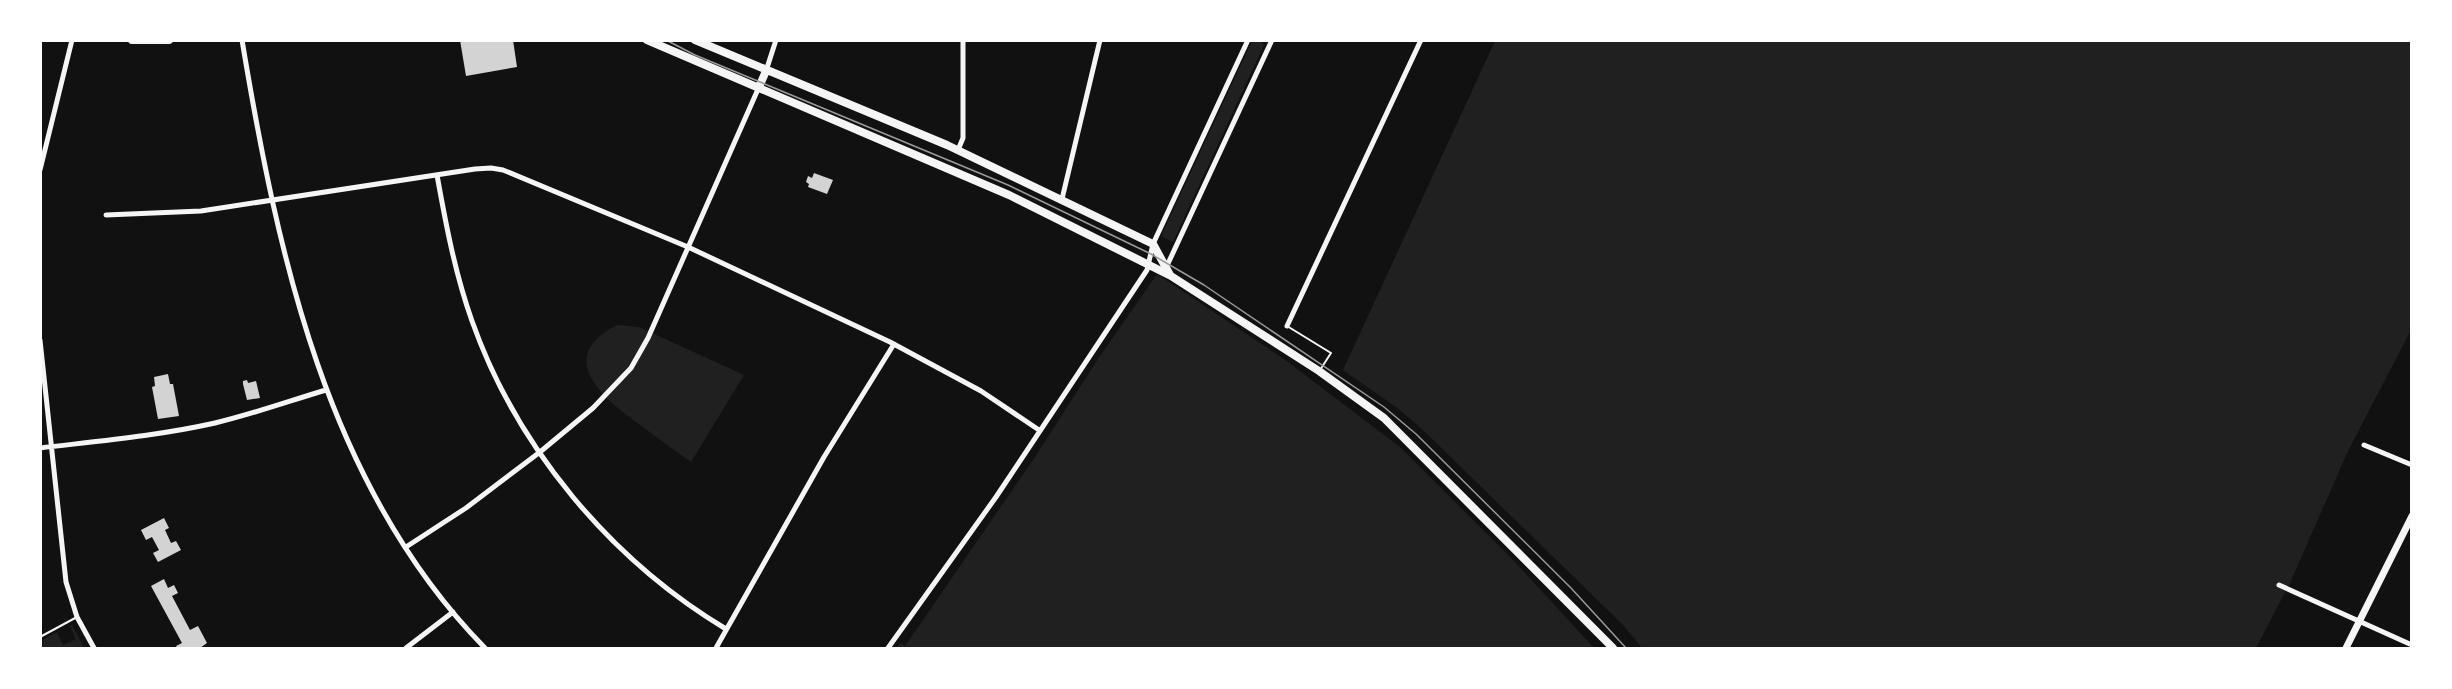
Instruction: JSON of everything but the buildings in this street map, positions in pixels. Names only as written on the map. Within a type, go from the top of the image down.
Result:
[{"type":"main road","points":[[132,40],[169,40]]},
{"type":"main road","points":[[647,40],[1009,195],[1167,272],[1363,401],[1406,437],[1613,648]]},
{"type":"main road","points":[[695,40],[958,150],[1062,199],[1153,244],[1167,272]]},
{"type":"main road","points":[[759,87],[766,71]]},
{"type":"street","points":[[40,170],[72,40]]},
{"type":"street","points":[[242,40],[262,160],[298,302],[326,390],[361,468],[406,547],[453,612],[485,648]]},
{"type":"street","points":[[766,71],[776,40]]},
{"type":"street","points":[[958,150],[963,138],[963,40]]},
{"type":"street","points":[[1062,199],[1100,40]]},
{"type":"street","points":[[888,648],[996,496],[1147,270],[1153,244],[1248,40]]},
{"type":"street","points":[[1167,272],[1272,40]]},
{"type":"street","points":[[1287,326],[1421,40]]},
{"type":"street","points":[[406,547],[466,508],[540,452],[600,401],[631,368],[648,338],[759,87]]},
{"type":"street","points":[[106,215],[192,212],[436,175],[491,168],[503,170],[688,247],[894,344],[981,390],[1039,430]]},
{"type":"street","points":[[436,175],[450,249],[473,324],[501,385],[540,452],[578,504],[624,552],[671,592],[726,629]]},
{"type":"street","points":[[40,340],[62,561],[77,617],[94,648]]},
{"type":"street","points":[[716,648],[824,457],[894,344]]},
{"type":"street","points":[[40,448],[151,435],[213,423],[270,409],[326,390]]},
{"type":"street","points":[[2364,445],[2412,465]]},
{"type":"street","points":[[2346,648],[2412,516]]},
{"type":"street","points":[[2279,585],[2412,645]]},
{"type":"street","points":[[406,648],[453,612]]},
{"type":"lane","points":[[1287,326],[1331,352],[1319,372]]},
{"type":"lane","points":[[40,637],[77,617]]},
{"type":"shaded area","points":[[1252,41],[1260,41],[1264,45],[1173,242],[1161,236]]},
{"type":"shaded area","points":[[1495,41],[2411,41],[2411,330],[2348,451],[2290,583],[2256,648],[1642,648],[1623,625],[1424,431],[1400,410],[1343,370]]},
{"type":"shaded area","points":[[1157,274],[1284,359],[1400,447],[1515,562],[1594,648],[896,648],[900,643],[905,646]]},
{"type":"shaded area","points":[[617,325],[639,327],[744,375],[691,462],[625,414],[612,403],[591,378],[587,364],[589,351],[598,338]]},
{"type":"shaded area","points":[[72,625],[84,648],[42,648],[44,639],[57,632],[63,645],[76,639],[70,626]]},
{"type":"tram line","points":[[666,40],[695,55],[1008,185],[1151,254],[1204,285],[1384,407],[1416,434],[1571,588],[1626,648]]}]
